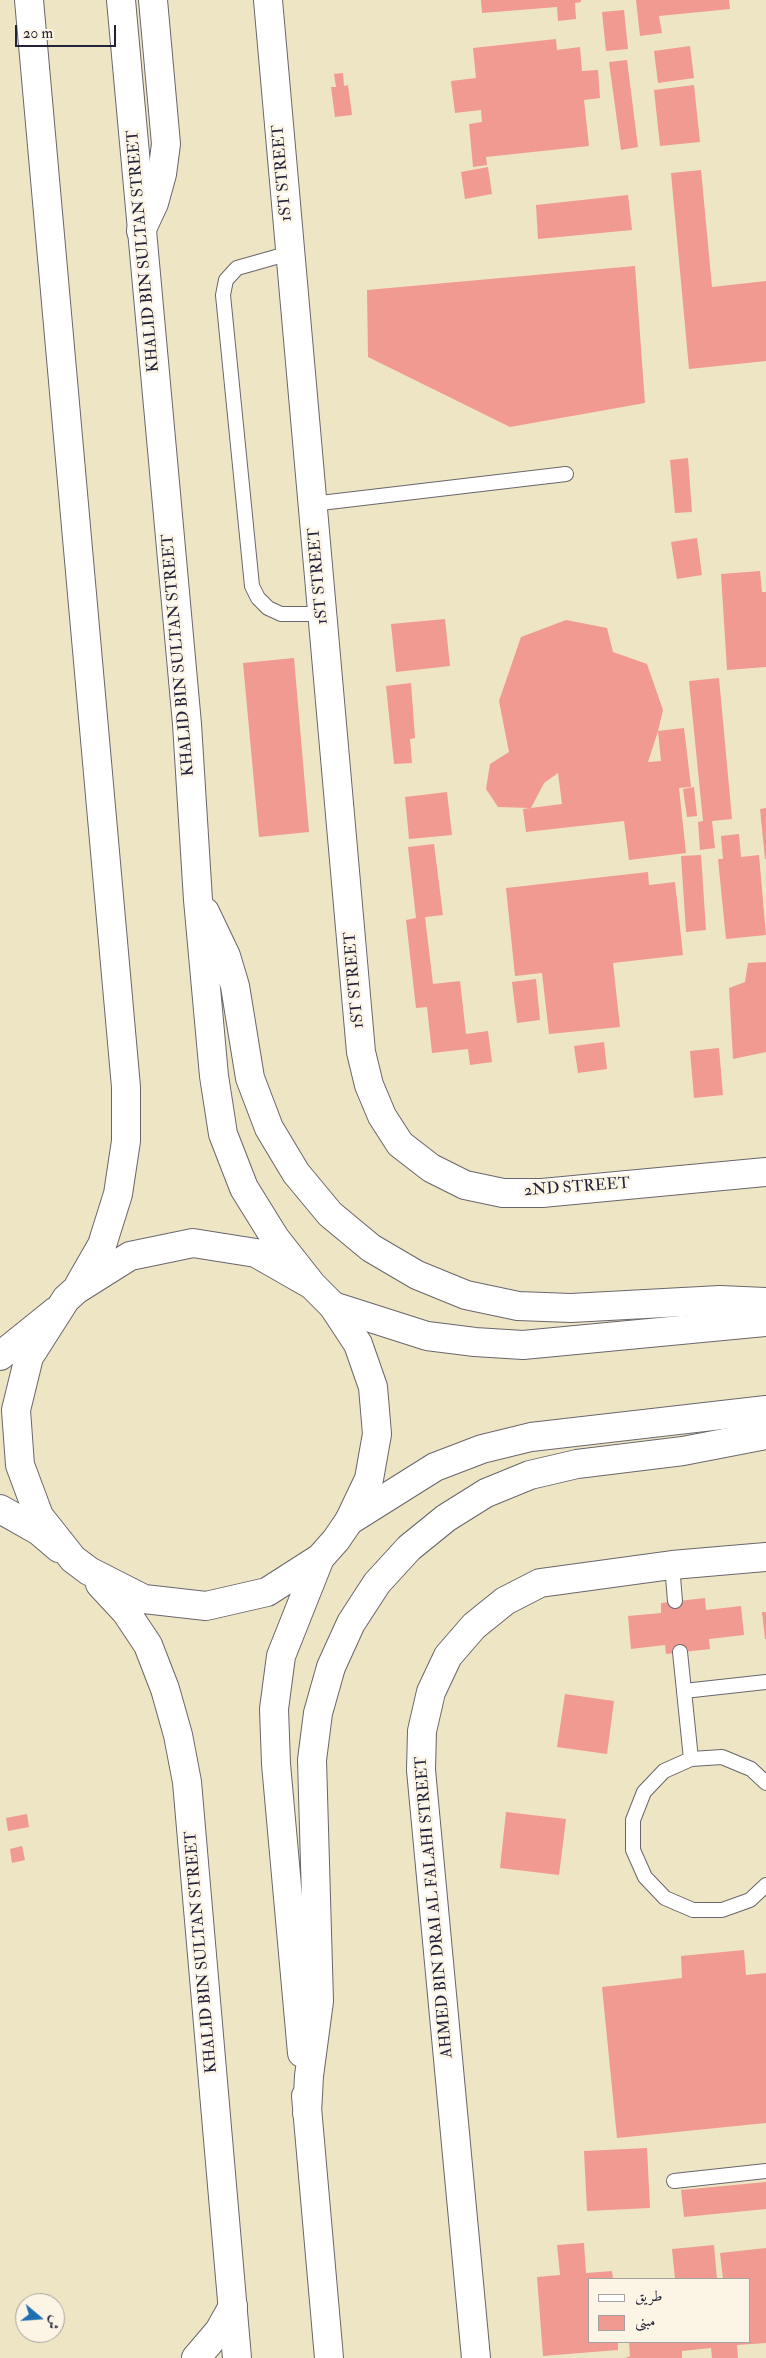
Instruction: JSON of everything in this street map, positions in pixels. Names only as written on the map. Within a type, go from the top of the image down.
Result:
[{"type":"main road","points":[[0,1356],[57,1310],[76,1290],[102,1245],[118,1194],[126,1141],[126,1088],[29,0]]},
{"type":"main road","name":"KHALID BIN SULTAN STREET","points":[[121,0],[187,724],[198,900],[214,1076],[223,1134],[244,1188],[275,1238],[312,1285]]},
{"type":"main road","points":[[142,231],[154,203],[162,174],[166,144],[153,0]]},
{"type":"main road","name":"1ST STREET","points":[[268,0],[361,1052],[369,1085],[382,1116],[400,1144]]},
{"type":"main road","points":[[198,900],[214,927],[226,956],[235,986],[250,1078],[269,1128],[296,1173],[330,1214],[371,1248],[416,1276],[466,1295],[518,1306],[571,1308],[720,1300],[766,1302]]},
{"type":"main road","name":"2ND STREET","points":[[400,1144],[431,1168],[466,1185],[503,1193],[542,1193],[766,1172]]},
{"type":"main road","points":[[0,1509],[39,1531],[81,1565],[144,1599],[206,1606],[267,1592],[320,1558],[349,1521],[369,1479],[377,1434],[373,1387],[358,1344],[333,1306],[312,1285],[256,1253],[193,1243],[130,1256],[76,1290]]},
{"type":"main road","points":[[333,1306],[427,1336],[475,1342],[523,1344],[766,1322]]},
{"type":"main road","points":[[57,1310],[29,1357],[16,1410],[20,1465],[39,1516],[81,1565]]},
{"type":"main road","points":[[349,1521],[435,1467],[482,1449],[531,1437],[766,1410]]},
{"type":"main road","points":[[307,2113],[309,2076],[319,2001],[312,1760],[318,1712],[331,1666],[351,1623],[377,1584],[409,1548],[446,1518],[486,1493],[530,1475],[577,1464],[683,1451],[766,1436]]},
{"type":"main road","name":"AHMED BIN DRAI AL FALAHI STREET","points":[[476,2358],[421,1770],[422,1731],[431,1692],[448,1656],[474,1626],[505,1601],[540,1583],[672,1565],[766,1557]]},
{"type":"main road","points":[[320,1558],[301,1601],[281,1656],[274,1709],[276,1764],[329,2358]]},
{"type":"main road","name":"KHALID BIN SULTAN STREET","points":[[81,1565],[126,1612],[148,1645],[165,1689],[178,1735],[187,1782],[237,2358]]},
{"type":"main road","points":[[196,2358],[219,2331],[233,2306]]},
{"type":"lane","points":[[290,253],[237,268],[226,280],[223,295],[252,586],[258,598],[268,608],[281,614],[322,614]]},
{"type":"lane","points":[[312,504],[566,474]]},
{"type":"lane","points":[[672,1565],[675,1601]]},
{"type":"lane","points":[[680,1652],[691,1759]]},
{"type":"lane","points":[[684,1691],[766,1682]]},
{"type":"lane","points":[[766,1783],[751,1769],[722,1757],[691,1759],[664,1771],[644,1792],[633,1820],[633,1850],[644,1877],[665,1898],[693,1910],[722,1910],[750,1900],[766,1885]]},
{"type":"lane","points":[[674,2181],[766,2171]]},
{"type":"building","points":[[481,0],[581,0],[581,2],[575,3],[576,19],[558,21],[557,7],[482,13]]},
{"type":"building","points":[[636,0],[729,0],[730,9],[659,16],[662,33],[640,36]]},
{"type":"building","points":[[624,10],[628,49],[606,51],[602,12]]},
{"type":"building","points":[[556,39],[557,50],[580,47],[582,71],[598,70],[600,98],[584,100],[589,146],[486,157],[487,165],[473,167],[469,124],[482,122],[481,110],[455,113],[451,81],[476,78],[473,48]]},
{"type":"building","points":[[690,46],[694,78],[658,83],[654,51]]},
{"type":"building","points":[[627,60],[638,147],[621,150],[609,62]]},
{"type":"building","points":[[343,73],[344,86],[348,85],[352,115],[335,117],[331,87],[336,87],[334,74]]},
{"type":"building","points":[[694,85],[700,142],[660,146],[654,90]]},
{"type":"building","points":[[488,167],[492,194],[465,199],[461,172]]},
{"type":"building","points":[[701,170],[712,287],[766,281],[766,361],[689,369],[671,173]]},
{"type":"building","points":[[628,195],[632,230],[538,239],[536,205]]},
{"type":"building","points":[[635,266],[645,403],[510,427],[368,357],[367,290]]},
{"type":"building","points":[[688,458],[692,512],[675,513],[670,460]]},
{"type":"building","points":[[697,538],[702,575],[677,579],[671,542]]},
{"type":"building","points":[[760,571],[762,592],[766,592],[766,667],[727,670],[721,574]]},
{"type":"building","points":[[445,619],[450,666],[396,672],[391,624]]},
{"type":"building","points":[[566,620],[607,628],[613,652],[647,664],[663,710],[658,731],[684,728],[691,787],[679,788],[686,853],[629,860],[624,821],[526,832],[523,809],[531,808],[498,807],[486,789],[490,764],[509,752],[499,701],[521,637]],"holes":[[[658,731],[661,761],[648,762]],[[558,773],[562,804],[531,808],[544,783]]]},
{"type":"building","points":[[294,658],[309,832],[259,837],[243,663]]},
{"type":"building","points":[[719,678],[732,819],[712,821],[715,848],[700,850],[698,822],[703,821],[689,681]]},
{"type":"building","points":[[411,683],[415,738],[410,739],[412,763],[394,764],[386,686]]},
{"type":"building","points":[[694,787],[697,816],[687,817],[683,789]]},
{"type":"building","points":[[447,792],[452,835],[409,839],[405,797]]},
{"type":"building","points":[[766,808],[766,859],[765,859],[760,809]]},
{"type":"building","points":[[739,834],[741,857],[759,855],[766,935],[726,939],[718,859],[723,859],[721,836]]},
{"type":"building","points":[[434,844],[443,915],[425,917],[433,984],[460,981],[466,1034],[488,1031],[492,1062],[470,1065],[468,1049],[432,1053],[427,1007],[416,1008],[406,920],[416,918],[408,847]]},
{"type":"building","points":[[701,855],[706,930],[686,932],[681,856]]},
{"type":"building","points":[[648,872],[649,885],[675,882],[683,955],[613,963],[620,1027],[549,1034],[542,973],[515,976],[506,888]]},
{"type":"building","points":[[766,962],[766,1052],[733,1059],[729,988],[745,982],[748,963]]},
{"type":"building","points":[[536,979],[540,1020],[517,1023],[512,982]]},
{"type":"building","points":[[604,1042],[607,1069],[578,1073],[574,1046]]},
{"type":"building","points":[[719,1048],[723,1095],[694,1098],[690,1051]]},
{"type":"building","points":[[705,1598],[706,1610],[741,1606],[744,1635],[709,1639],[710,1649],[666,1654],[665,1645],[631,1649],[628,1616],[661,1613],[661,1603]]},
{"type":"building","points":[[762,1612],[766,1612],[766,1639],[765,1639]]},
{"type":"building","points":[[565,1694],[614,1701],[607,1754],[557,1747]]},
{"type":"building","points":[[506,1812],[566,1819],[559,1875],[500,1868]]},
{"type":"building","points":[[27,1814],[29,1827],[8,1831],[6,1818]]},
{"type":"building","points":[[22,1846],[25,1860],[12,1863],[10,1849]]},
{"type":"building","points":[[744,1950],[746,1975],[766,1973],[766,2123],[617,2138],[602,1987],[682,1978],[681,1956]]},
{"type":"building","points":[[647,2148],[650,2208],[587,2211],[584,2151]]},
{"type":"building","points":[[766,2182],[766,2209],[684,2217],[681,2190]]},
{"type":"building","points":[[584,2243],[586,2273],[612,2271],[613,2278],[588,2278],[588,2343],[618,2343],[618,2350],[543,2356],[537,2277],[560,2275],[557,2245]]},
{"type":"building","points":[[714,2245],[717,2278],[675,2278],[672,2249]]},
{"type":"building","points":[[766,2248],[766,2343],[737,2345],[738,2358],[712,2358],[711,2348],[682,2351],[682,2358],[625,2358],[630,2356],[629,2343],[751,2343],[751,2278],[723,2278],[720,2253]]}]
